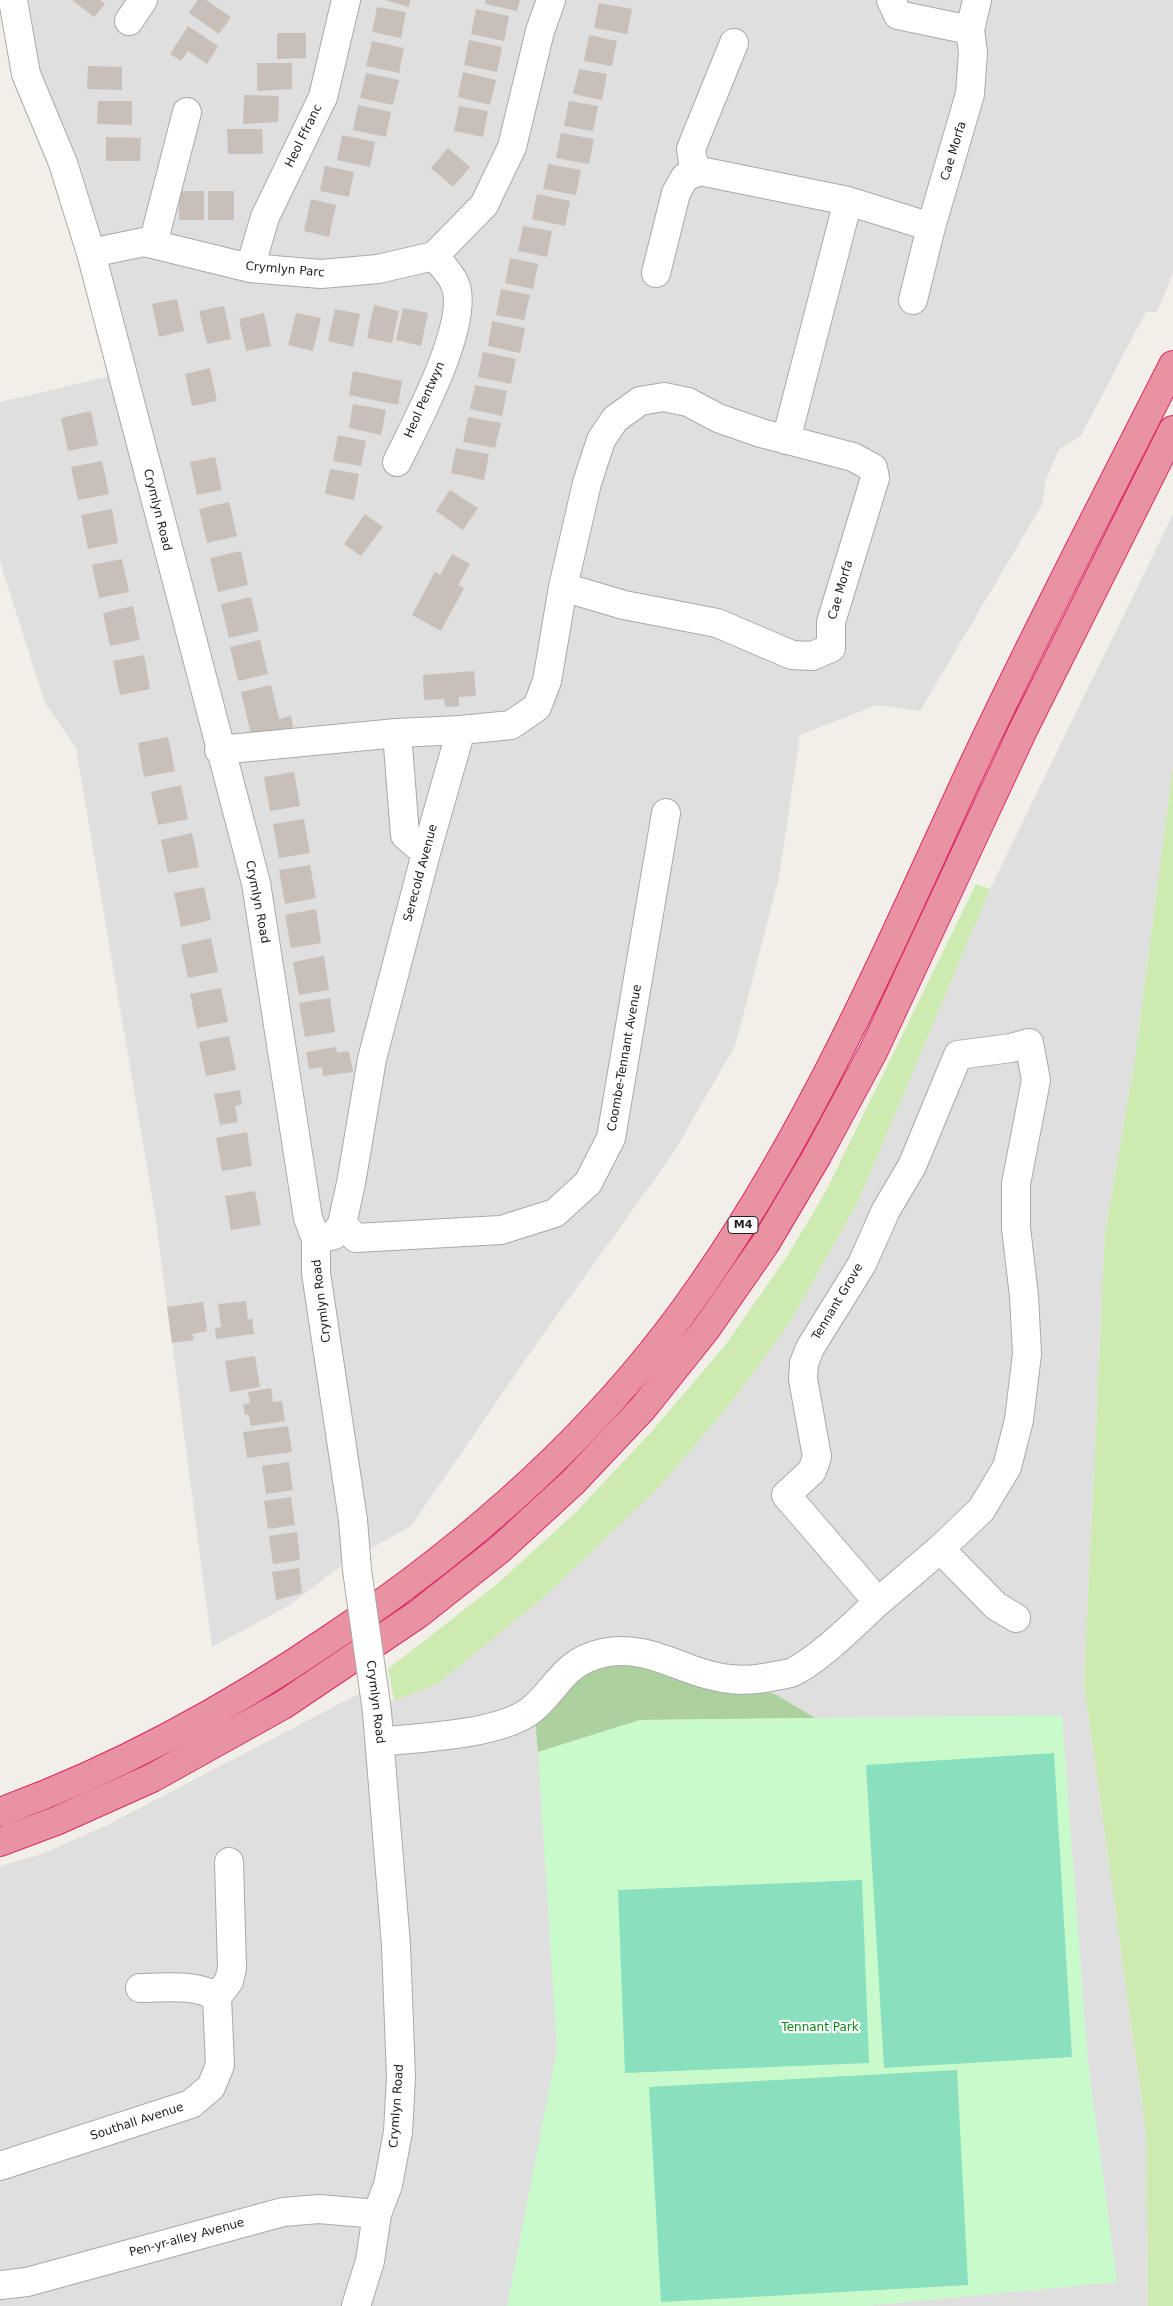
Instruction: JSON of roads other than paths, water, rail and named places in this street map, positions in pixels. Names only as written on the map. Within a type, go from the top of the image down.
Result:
[{"type":"highway","name":"M4","points":[[0,1812],[44,1796],[146,1749],[269,1680],[399,1593],[479,1529],[552,1462],[621,1389],[689,1304],[741,1228],[793,1142],[846,1039],[1002,705],[1173,365]]},
{"type":"highway","name":"M4","points":[[0,1842],[56,1821],[152,1778],[299,1694],[418,1614],[499,1550],[573,1482],[642,1408],[706,1329],[765,1244],[817,1156],[872,1052],[1024,728],[1173,430]]},
{"type":"street","name":"Crymlyn Road","points":[[13,0],[26,74],[63,164],[91,252],[219,750],[256,882],[308,1218],[316,1239],[316,1273],[353,1520],[357,1570],[377,1712],[396,1945],[401,2076],[398,2132],[388,2185],[377,2214],[370,2261],[356,2306]]},
{"type":"street","name":"Heol Ffranc","points":[[250,268],[265,217],[323,97],[346,0]]},
{"type":"street","points":[[434,256],[484,206],[512,147],[540,31],[550,0]]},
{"type":"street","points":[[891,0],[898,15],[970,30]]},
{"type":"street","name":"Cae Morfa","points":[[914,300],[931,227],[970,94],[973,52],[970,30],[977,0]]},
{"type":"street","points":[[700,171],[693,162],[691,149],[734,43]]},
{"type":"street","points":[[153,244],[186,112]]},
{"type":"street","points":[[656,273],[676,193],[685,176],[700,171],[848,201],[931,227]]},
{"type":"street","points":[[786,440],[848,201]]},
{"type":"street","name":"Crymlyn Parc","points":[[91,252],[144,242],[250,268],[321,274],[378,269],[434,256]]},
{"type":"street","name":"Heol Pentwyn","points":[[397,462],[441,370],[460,305],[455,283],[434,256]]},
{"type":"street","name":"Cae Morfa","points":[[461,730],[511,725],[537,707],[547,681],[563,587],[587,483],[601,440],[615,419],[640,400],[664,397],[688,402],[718,418],[786,440],[853,457],[873,468],[875,478],[831,622],[831,648],[812,656],[792,655],[717,622],[624,605],[563,587]]},
{"type":"street","points":[[219,750],[397,733],[461,730]]},
{"type":"street","name":"Serecold Avenue","points":[[342,1224],[351,1183],[372,1059],[426,853],[461,730]]},
{"type":"street","points":[[397,733],[405,835],[426,853]]},
{"type":"street","name":"Coombe-Tennant Avenue","points":[[342,1224],[356,1238],[501,1230],[555,1213],[588,1183],[611,1138],[666,813]]},
{"type":"street","name":"Tennant Grove","points":[[1029,1043],[1036,1080],[1016,1184],[1016,1228],[1024,1296],[1027,1354],[1019,1420],[1007,1467],[981,1510],[940,1549],[878,1602],[786,1495],[812,1471],[817,1457],[803,1379],[804,1363],[810,1348],[862,1264],[886,1210],[912,1166],[958,1055],[1011,1048],[1029,1043]]},
{"type":"street","points":[[316,1239],[334,1235],[342,1224]]},
{"type":"street","points":[[940,1549],[996,1606],[1016,1618]]},
{"type":"street","points":[[380,1742],[490,1729],[511,1722],[531,1710],[565,1672],[582,1660],[602,1653],[633,1650],[733,1681],[762,1679],[793,1672],[832,1643],[878,1602]]},
{"type":"street","points":[[140,1988],[193,1987],[208,1991],[217,1997],[229,1981],[232,1968],[229,1862]]},
{"type":"street","name":"Southall Avenue","points":[[0,2166],[191,2104],[211,2087],[220,2065],[217,1997]]},
{"type":"street","name":"Pen-yr-alley Avenue","points":[[0,2285],[27,2282],[283,2212],[319,2209],[377,2214]]},
{"type":"park label","name":"Tennant Park","points":[[820,2028]]}]
